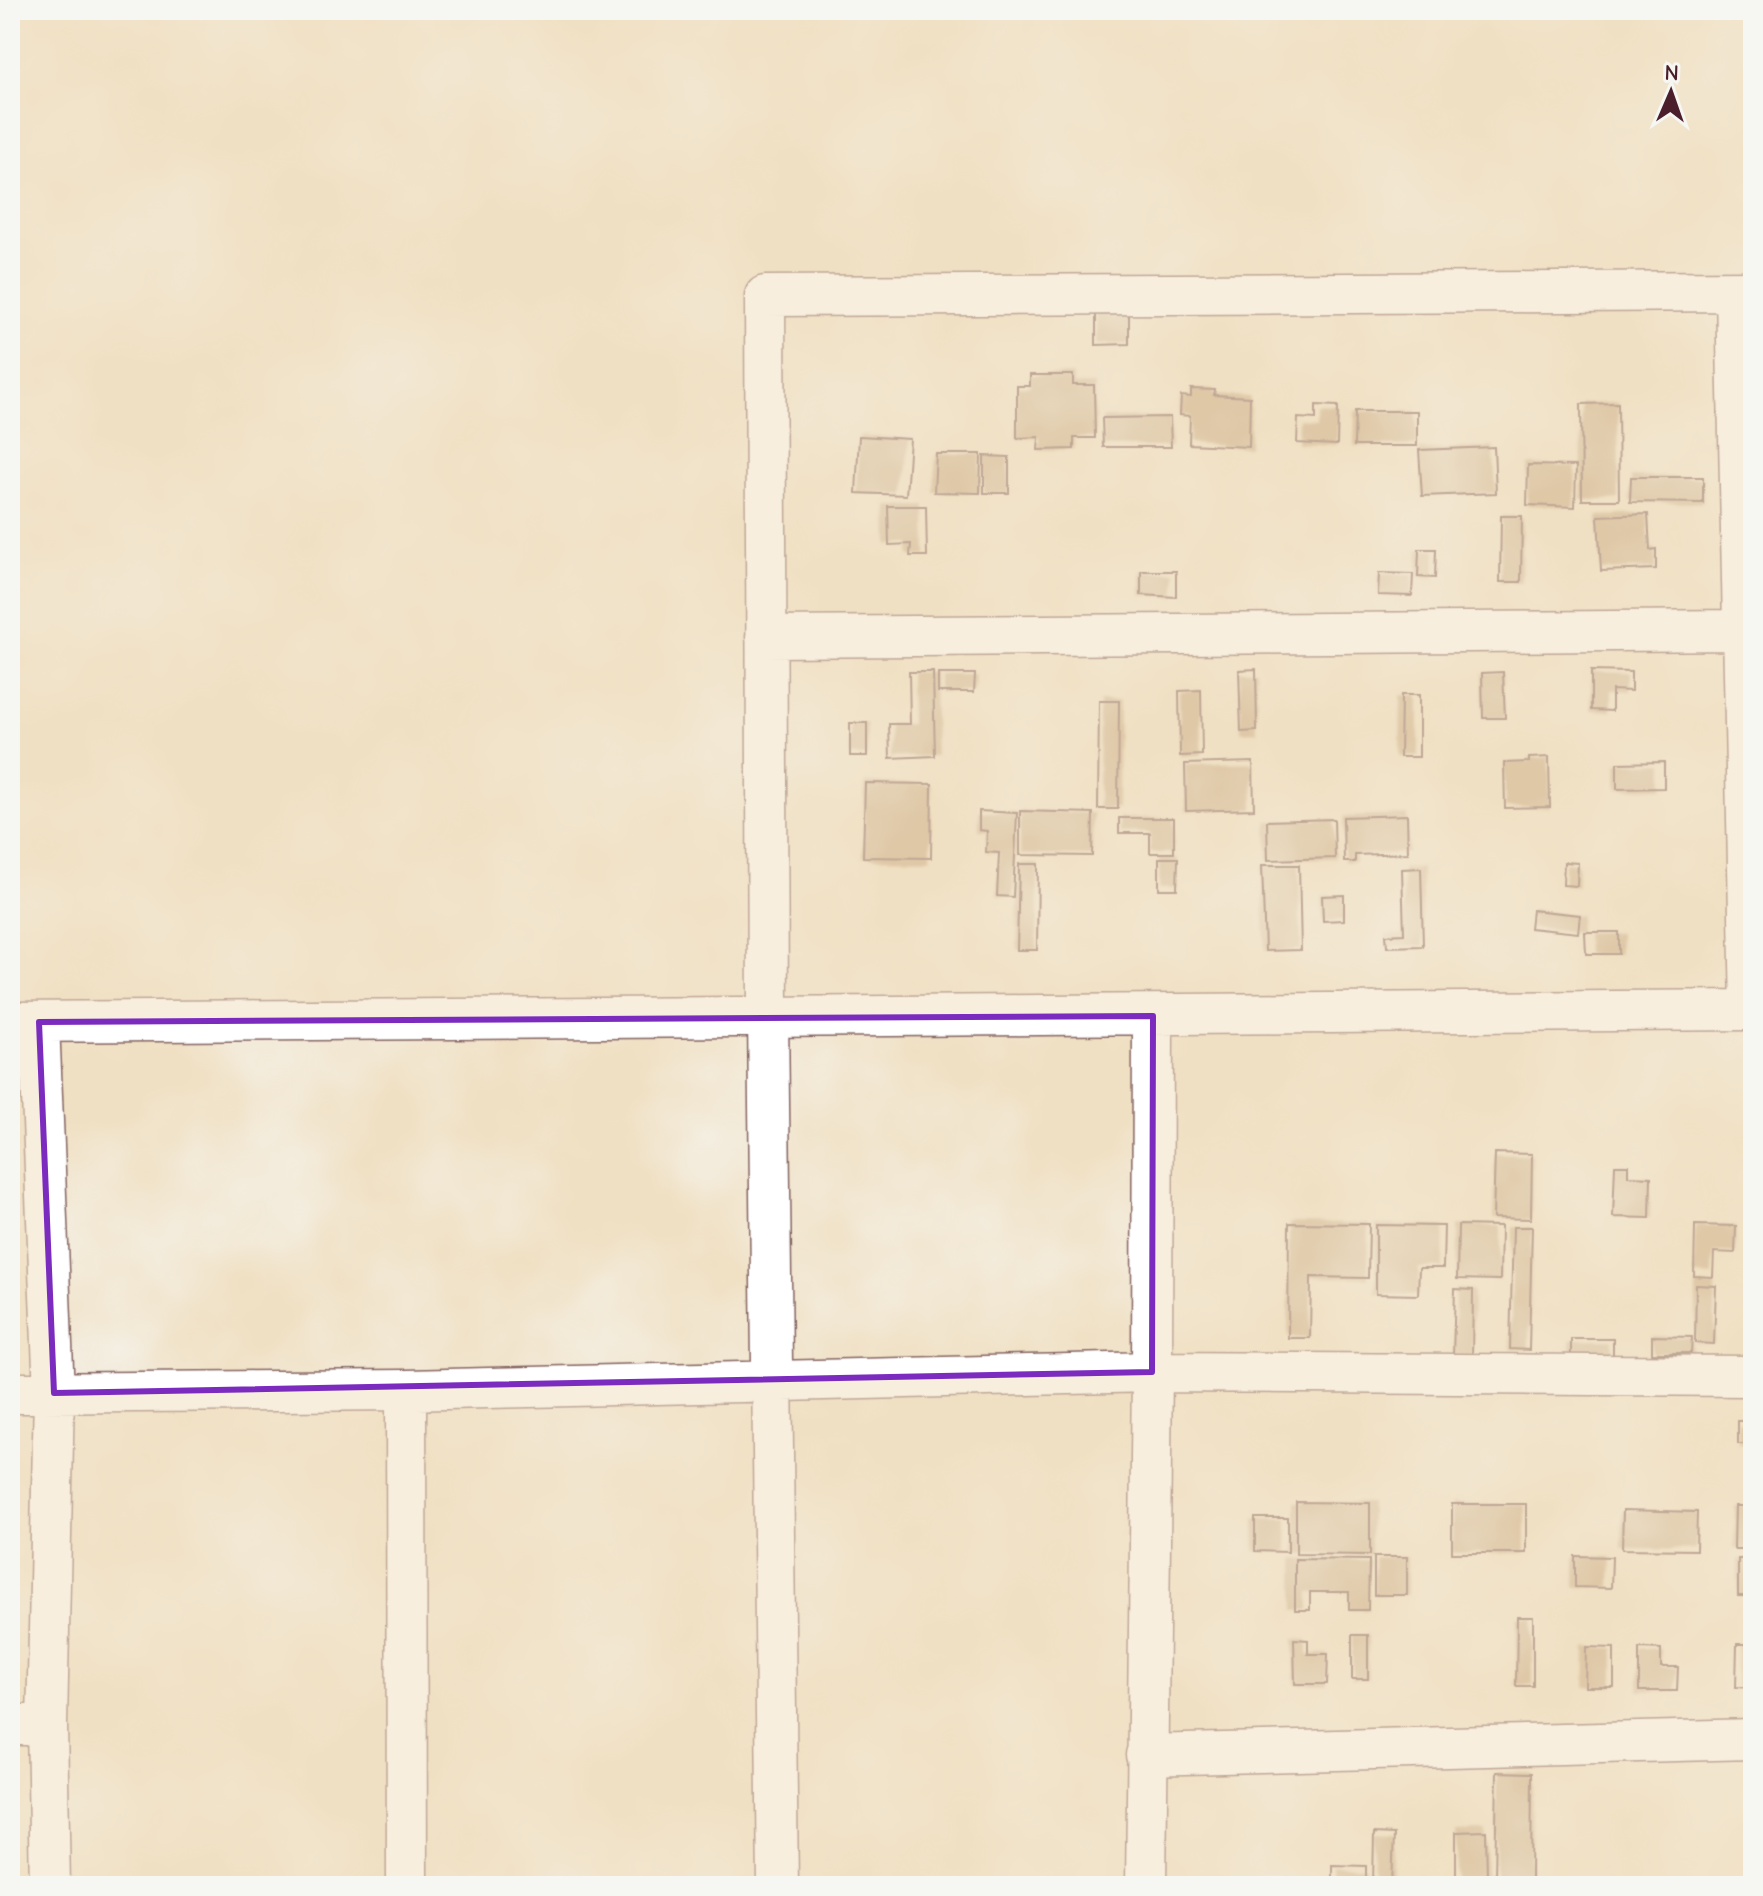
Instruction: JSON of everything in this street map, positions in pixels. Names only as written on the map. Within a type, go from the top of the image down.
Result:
[{"type":"street","points":[[50,1886],[28,1725],[54,1393],[25,1022],[768,1016],[1153,1016],[1752,1010],[1743,630],[1745,292],[765,296],[768,1016],[778,1886]]},
{"type":"street","points":[[766,637],[1743,630]]},
{"type":"street","points":[[1146,1886],[1153,1016]]},
{"type":"street","points":[[10,1393],[406,1390],[1152,1372],[1753,1376]]},
{"type":"street","points":[[406,1390],[407,1886]]},
{"type":"street","points":[[1146,1755],[1753,1739]]},
{"type":"highlighted area","points":[[1153,1016],[1152,1372],[54,1393],[39,1022]]},
{"type":"building","points":[[1096,309],[1129,309],[1129,344],[1096,345]]},
{"type":"building","points":[[1030,375],[1073,375],[1073,385],[1094,385],[1095,438],[1074,438],[1074,449],[1038,450],[1039,437],[1017,438],[1017,386],[1030,386]]},
{"type":"building","points":[[1191,389],[1215,390],[1214,395],[1250,397],[1249,447],[1189,444],[1190,416],[1180,415],[1181,396],[1191,397]]},
{"type":"building","points":[[1618,403],[1619,500],[1582,500],[1581,404]]},
{"type":"building","points":[[1316,405],[1338,406],[1337,445],[1297,443],[1298,418],[1316,419]]},
{"type":"building","points":[[1355,411],[1417,411],[1417,446],[1354,446]]},
{"type":"building","points":[[1170,417],[1171,447],[1103,447],[1102,418]]},
{"type":"building","points":[[859,436],[910,439],[906,495],[856,493]]},
{"type":"building","points":[[1494,447],[1496,493],[1422,496],[1419,450]]},
{"type":"building","points":[[936,454],[981,454],[980,493],[934,492]]},
{"type":"building","points":[[984,456],[1009,457],[1009,493],[984,493]]},
{"type":"building","points":[[1528,465],[1576,466],[1575,507],[1527,505]]},
{"type":"building","points":[[1631,477],[1703,477],[1703,503],[1630,502]]},
{"type":"building","points":[[888,506],[926,506],[927,556],[910,556],[911,544],[889,545]]},
{"type":"building","points":[[1648,514],[1650,550],[1656,549],[1656,569],[1601,571],[1598,516]]},
{"type":"building","points":[[1501,516],[1522,516],[1521,582],[1500,582]]},
{"type":"building","points":[[1419,549],[1436,549],[1435,578],[1418,577]]},
{"type":"building","points":[[1141,571],[1176,571],[1176,597],[1141,595]]},
{"type":"building","points":[[1379,573],[1413,574],[1412,596],[1378,595]]},
{"type":"building","points":[[1256,669],[1257,731],[1241,732],[1239,670]]},
{"type":"building","points":[[1591,671],[1631,672],[1631,691],[1612,690],[1612,711],[1591,710]]},
{"type":"building","points":[[909,672],[933,672],[935,756],[890,758],[889,724],[910,724]]},
{"type":"building","points":[[1503,672],[1505,718],[1483,718],[1482,673]]},
{"type":"building","points":[[938,674],[975,674],[974,692],[938,692]]},
{"type":"building","points":[[1201,690],[1202,755],[1180,756],[1179,691]]},
{"type":"building","points":[[1401,695],[1419,695],[1419,757],[1400,757]]},
{"type":"building","points":[[1099,701],[1119,701],[1118,809],[1098,809]]},
{"type":"building","points":[[850,723],[867,723],[867,756],[850,756]]},
{"type":"building","points":[[1549,757],[1550,807],[1505,808],[1504,763]]},
{"type":"building","points":[[1253,762],[1254,809],[1186,811],[1185,764]]},
{"type":"building","points":[[1664,762],[1664,788],[1617,789],[1617,763]]},
{"type":"building","points":[[865,783],[932,784],[931,858],[863,857]]},
{"type":"building","points":[[979,811],[1017,813],[1013,897],[997,896],[999,853],[986,852],[987,831],[979,830]]},
{"type":"building","points":[[1020,811],[1093,813],[1092,856],[1020,855]]},
{"type":"building","points":[[1407,815],[1408,853],[1355,855],[1355,862],[1344,862],[1343,817]]},
{"type":"building","points":[[1119,818],[1174,818],[1174,853],[1150,853],[1150,833],[1119,833]]},
{"type":"building","points":[[1334,819],[1335,858],[1268,860],[1267,821]]},
{"type":"building","points":[[1159,858],[1178,858],[1177,889],[1159,889]]},
{"type":"building","points":[[1564,862],[1578,863],[1577,886],[1563,885]]},
{"type":"building","points":[[1019,864],[1038,864],[1037,950],[1017,950]]},
{"type":"building","points":[[1262,865],[1299,865],[1301,950],[1265,951]]},
{"type":"building","points":[[1421,868],[1423,946],[1387,947],[1386,935],[1404,934],[1402,869]]},
{"type":"building","points":[[1344,895],[1344,920],[1323,921],[1322,896]]},
{"type":"building","points":[[1532,910],[1580,915],[1578,933],[1530,928]]},
{"type":"building","points":[[1585,932],[1619,932],[1619,954],[1586,954]]},
{"type":"building","points":[[1495,1153],[1532,1154],[1531,1219],[1493,1218]]},
{"type":"building","points":[[1615,1165],[1628,1165],[1628,1176],[1651,1177],[1650,1218],[1613,1217]]},
{"type":"building","points":[[1289,1223],[1369,1224],[1368,1278],[1311,1277],[1310,1338],[1288,1338]]},
{"type":"building","points":[[1376,1225],[1444,1226],[1443,1268],[1419,1268],[1418,1295],[1376,1294]]},
{"type":"building","points":[[1458,1225],[1501,1226],[1500,1280],[1457,1279]]},
{"type":"building","points":[[1695,1225],[1736,1226],[1735,1253],[1714,1252],[1713,1277],[1694,1276]]},
{"type":"building","points":[[1513,1227],[1532,1227],[1529,1350],[1510,1349]]},
{"type":"building","points":[[1696,1285],[1716,1286],[1714,1344],[1695,1343]]},
{"type":"building","points":[[1455,1289],[1473,1290],[1472,1357],[1453,1356]]},
{"type":"building","points":[[1652,1336],[1692,1337],[1691,1353],[1652,1353]]},
{"type":"building","points":[[1571,1339],[1613,1339],[1613,1357],[1571,1358]]},
{"type":"building","points":[[1738,1421],[1753,1421],[1753,1444],[1738,1444]]},
{"type":"building","points":[[1296,1502],[1370,1503],[1370,1555],[1296,1554]]},
{"type":"building","points":[[1452,1504],[1526,1504],[1526,1553],[1452,1553]]},
{"type":"building","points":[[1735,1506],[1753,1506],[1753,1549],[1734,1549]]},
{"type":"building","points":[[1623,1510],[1697,1512],[1696,1550],[1622,1549]]},
{"type":"building","points":[[1255,1518],[1288,1518],[1288,1552],[1255,1551]]},
{"type":"building","points":[[1575,1556],[1612,1557],[1611,1588],[1575,1587]]},
{"type":"building","points":[[1374,1557],[1407,1557],[1407,1595],[1374,1595]]},
{"type":"building","points":[[1295,1559],[1369,1560],[1368,1610],[1349,1610],[1349,1592],[1310,1592],[1310,1610],[1295,1610]]},
{"type":"building","points":[[1738,1559],[1753,1559],[1753,1596],[1738,1596]]},
{"type":"building","points":[[1517,1617],[1533,1617],[1533,1686],[1516,1686]]},
{"type":"building","points":[[1352,1635],[1368,1635],[1368,1679],[1352,1679]]},
{"type":"building","points":[[1294,1639],[1308,1640],[1308,1654],[1328,1654],[1327,1684],[1295,1684]]},
{"type":"building","points":[[1737,1644],[1753,1644],[1753,1688],[1736,1687]]},
{"type":"building","points":[[1586,1647],[1614,1648],[1614,1687],[1585,1687]]},
{"type":"building","points":[[1639,1648],[1661,1649],[1661,1667],[1678,1667],[1677,1691],[1639,1691]]},
{"type":"building","points":[[1497,1772],[1532,1773],[1531,1880],[1495,1879]]},
{"type":"building","points":[[1486,1831],[1487,1878],[1456,1879],[1456,1832]]},
{"type":"building","points":[[1374,1833],[1394,1834],[1392,1885],[1373,1885]]},
{"type":"building","points":[[1332,1865],[1366,1866],[1366,1882],[1332,1881]]}]
